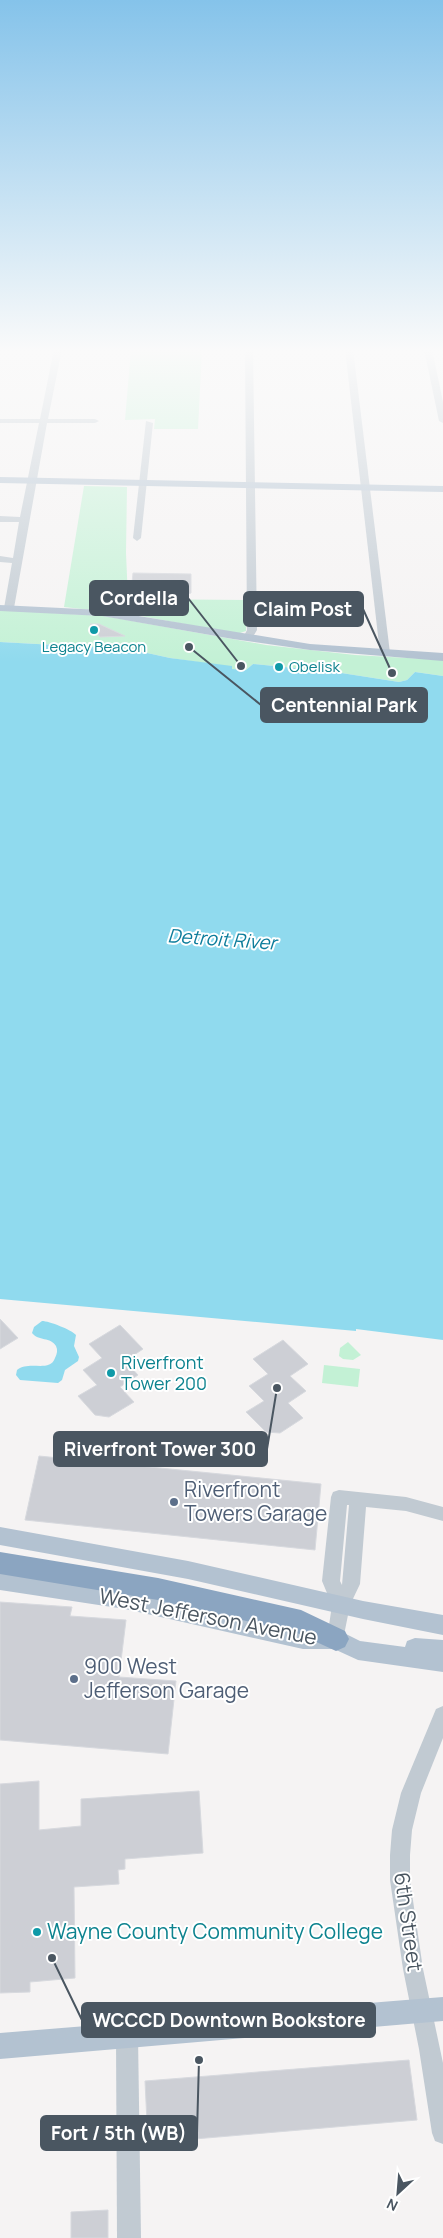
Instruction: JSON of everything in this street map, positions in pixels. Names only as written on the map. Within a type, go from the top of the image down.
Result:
[{"type":"highway","points":[[0,1562],[158,1589],[301,1622],[336,1639]]},
{"type":"main road","points":[[0,480],[443,489]]},
{"type":"main road","points":[[4,608],[102,613],[248,638],[333,649],[443,657]]},
{"type":"main road","name":"West Jefferson Avenue","points":[[0,1536],[188,1570],[341,1605],[443,1624]]},
{"type":"main road","name":"West Jefferson Avenue","points":[[0,1581],[125,1600],[303,1639],[336,1639],[358,1650],[443,1662]]},
{"type":"main road","points":[[375,1652],[408,1648],[443,1650]]},
{"type":"main road","points":[[0,2046],[432,2010]]},
{"type":"street","points":[[4,608],[17,561],[36,453]]},
{"type":"street","points":[[137,538],[146,453]]},
{"type":"street","points":[[248,638],[252,630],[251,453]]},
{"type":"street","points":[[361,453],[386,653]]},
{"type":"street","points":[[0,519],[24,520]]},
{"type":"street","points":[[0,560],[17,561]]},
{"type":"street","points":[[341,1605],[331,1581],[339,1497],[406,1504],[443,1514]]},
{"type":"street","points":[[336,1639],[341,1605],[351,1584],[358,1499]]},
{"type":"street","name":"6th Street","points":[[443,1715],[411,1793],[406,1810],[400,1855],[400,1880],[432,2010],[430,2046],[443,2133]]},
{"type":"street","points":[[127,2036],[126,2151],[129,2238]]},
{"type":"green space","points":[[84,486],[127,487],[126,553],[128,599],[247,600],[246,631],[237,634],[136,615],[64,607]]},
{"type":"green space","points":[[0,610],[104,616],[266,645],[355,655],[443,660],[443,676],[415,672],[407,680],[399,682],[335,672],[253,664],[246,670],[231,669],[232,667],[170,658],[129,649],[0,642]]},
{"type":"green space","points":[[348,1342],[361,1355],[353,1360],[343,1359],[339,1356],[340,1348]]},
{"type":"green space","points":[[324,1365],[360,1369],[358,1387],[322,1383]]},
{"type":"water","name":"Detroit River","points":[[0,642],[129,649],[170,658],[232,666],[232,669],[246,670],[253,664],[335,672],[399,682],[407,680],[415,672],[443,676],[443,1340],[356,1329],[356,1331],[0,1299]]},
{"type":"water","points":[[42,1321],[60,1326],[76,1335],[74,1346],[79,1357],[78,1361],[65,1370],[62,1380],[58,1383],[20,1380],[16,1375],[17,1370],[22,1367],[49,1365],[57,1354],[54,1343],[32,1333],[34,1327]]},
{"type":"building","points":[[133,573],[191,574],[191,593],[188,594],[188,598],[134,597],[134,594],[131,593]]},
{"type":"building","points":[[90,624],[99,624],[125,636],[100,637]]},
{"type":"building","points":[[0,1319],[18,1338],[0,1349]]},
{"type":"building","name":"Riverfront Tower 200","points":[[120,1325],[143,1349],[125,1361],[138,1375],[120,1387],[134,1402],[109,1417],[95,1415],[78,1396],[97,1385],[83,1370],[102,1358],[89,1344]]},
{"type":"building","points":[[283,1340],[308,1364],[290,1376],[306,1391],[288,1403],[303,1418],[280,1433],[266,1432],[246,1412],[264,1401],[249,1386],[268,1374],[253,1359]]},
{"type":"building","name":"Riverfront Towers Garage","points":[[39,1456],[321,1484],[315,1550],[25,1520]]},
{"type":"building","name":"900 West Jefferson Garage","points":[[0,1602],[72,1607],[70,1616],[126,1620],[119,1677],[176,1681],[168,1754],[0,1740]]},
{"type":"building","name":"Wayne County Community College","points":[[39,1781],[39,1830],[81,1826],[81,1799],[199,1791],[203,1853],[125,1859],[125,1869],[118,1870],[119,1884],[74,1887],[75,1978],[30,1982],[30,1992],[0,1993],[0,1784]]},
{"type":"building","points":[[409,2060],[417,2120],[148,2143],[145,2081]]},
{"type":"building","points":[[108,2210],[108,2238],[71,2238],[71,2212]]},
{"type":"place","name":"Legacy Beacon","points":[[94,630]]},
{"type":"place","name":"Centennial Park","points":[[189,647]]},
{"type":"place","name":"Cordella","points":[[241,666]]},
{"type":"place","name":"Obelisk","points":[[279,667]]},
{"type":"place","name":"Claim Post","points":[[392,673]]},
{"type":"place","name":"Riverfront Tower 200","points":[[111,1373]]},
{"type":"place","name":"Riverfront Tower 300","points":[[277,1388]]},
{"type":"place","name":"Riverfront Towers Garage","points":[[174,1502]]},
{"type":"place","name":"900 West Jefferson Garage","points":[[74,1679]]},
{"type":"place","name":"Wayne County Community College","points":[[37,1932]]},
{"type":"place","name":"WCCCD Downtown Bookstore","points":[[52,1958]]},
{"type":"place","name":"Fort / 5th (WB)","points":[[199,2060]]}]
